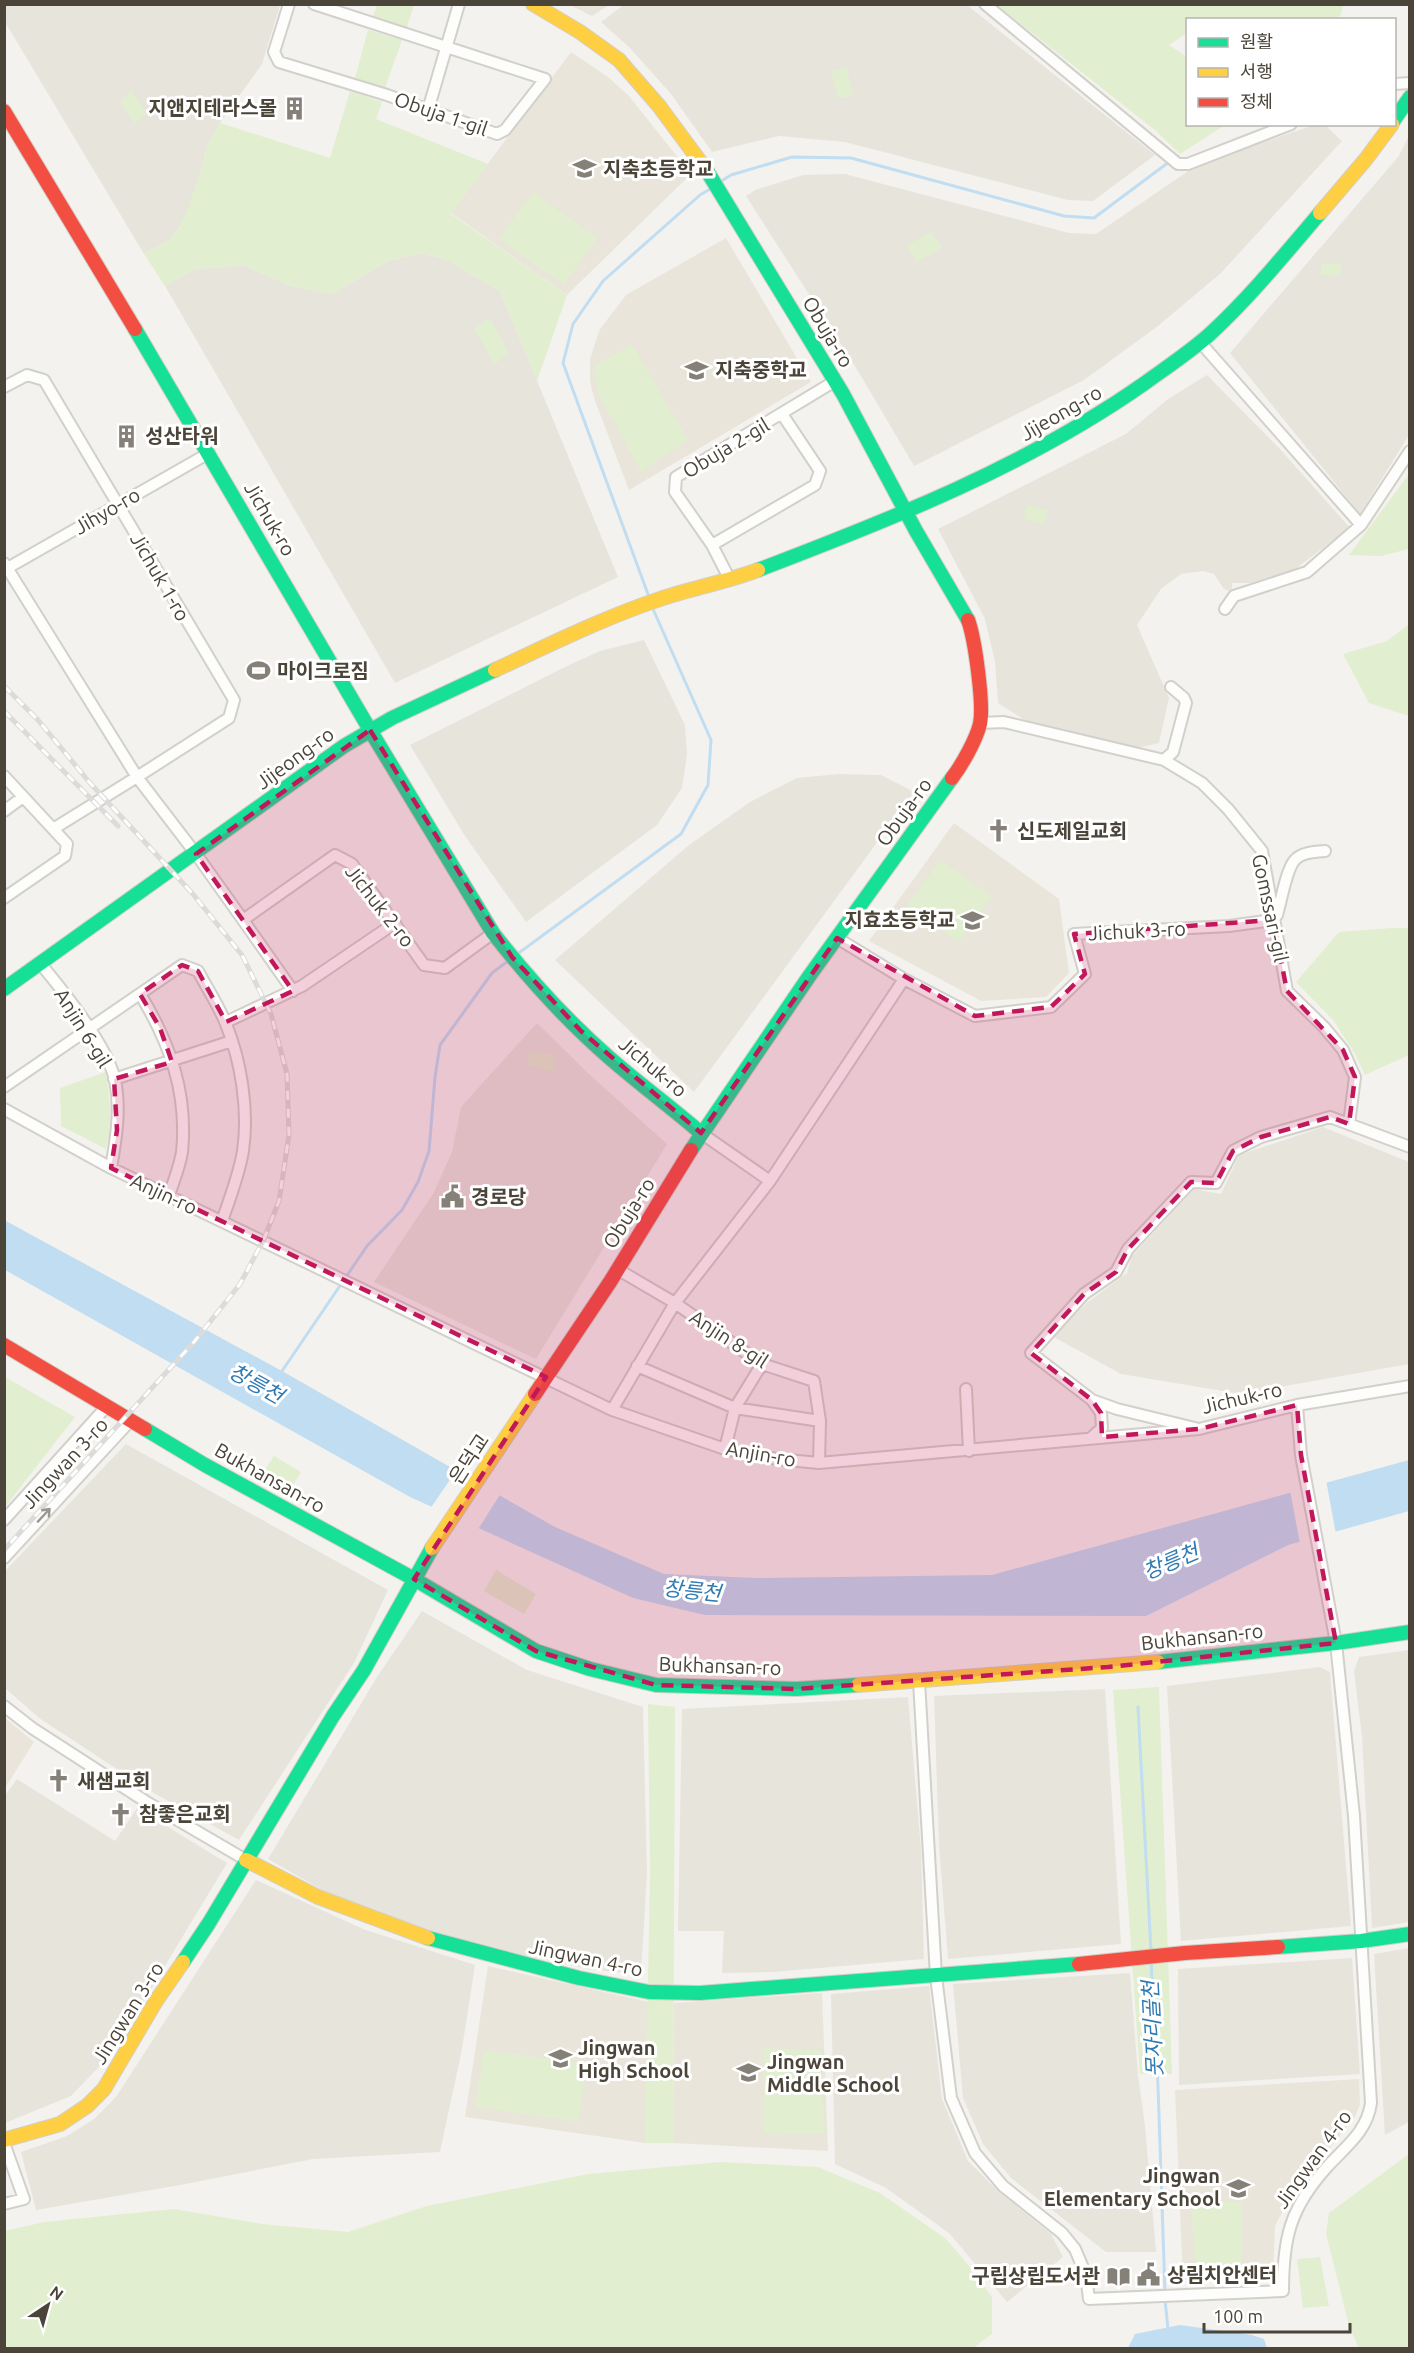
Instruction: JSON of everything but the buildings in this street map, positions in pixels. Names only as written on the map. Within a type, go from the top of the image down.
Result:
[{"type":"main road","name":"Obuja-ro","points":[[524,1411],[618,1269],[702,1133],[960,767],[980,723],[979,680],[970,626],[905,512],[836,381],[723,197],[659,106],[619,60],[580,32],[533,4]]},
{"type":"main road","points":[[1396,118],[1410,97]]},
{"type":"main road","name":"Jichuk-ro","points":[[4,111],[209,453],[370,730],[493,933],[522,969],[581,1031],[702,1133]]},
{"type":"main road","name":"Jijeong-ro","points":[[7,982],[40,963],[196,854],[344,746],[392,718],[558,640],[637,608],[660,599],[730,580],[905,512],[1015,462],[1100,414],[1165,370],[1200,342],[1267,274],[1366,159],[1391,126]]},
{"type":"main road","name":"Bukhansan-ro","points":[[4,1345],[130,1421],[414,1579],[536,1651],[590,1669],[656,1685],[796,1689],[919,1681],[1108,1667],[1336,1643],[1410,1632]]},
{"type":"main road","name":"은덕교","points":[[414,1579],[524,1411]]},
{"type":"main road","name":"Jingwan 3-ro","points":[[4,2142],[60,2124],[87,2106],[104,2089],[156,2001],[203,1932],[333,1716],[364,1670],[414,1579]]},
{"type":"main road","name":"Jingwan 4-ro","points":[[246,1860],[318,1897],[431,1939],[524,1965],[649,1992],[700,1993],[1119,1961],[1185,1953],[1361,1941]]},
{"type":"main road","points":[[1361,1941],[1410,1934]]},
{"type":"street","name":"Obuja 1-gil","points":[[290,4],[274,52],[279,62],[497,134],[505,130],[545,79],[314,4]]},
{"type":"street","points":[[428,110],[459,4]]},
{"type":"street","points":[[985,4],[1178,164],[1188,164],[1286,126]]},
{"type":"street","points":[[1200,342],[1361,525]]},
{"type":"street","name":"Jichuk 1-ro","points":[[4,387],[27,375],[44,380],[234,700],[230,718],[53,829]]},
{"type":"street","name":"Obuja 2-gil","points":[[730,580],[712,545],[675,492],[676,477],[836,381]]},
{"type":"street","name":"Obuja 2-gil","points":[[712,545],[815,485],[820,471],[783,414]]},
{"type":"street","points":[[1225,609],[1234,596],[1307,572],[1361,525],[1410,451]]},
{"type":"street","name":"Jihyo-ro","points":[[6,567],[209,453]]},
{"type":"street","points":[[6,567],[137,777],[196,854],[292,991]]},
{"type":"street","points":[[1164,760],[1173,752],[1186,703],[1184,698],[1171,687]]},
{"type":"street","name":"Gomssari-gil","points":[[980,723],[1004,722],[1164,760],[1202,783],[1228,809],[1262,851],[1287,991],[1324,1027],[1343,1050],[1355,1077],[1349,1124]]},
{"type":"street","points":[[4,776],[67,844],[65,856],[4,898]]},
{"type":"street","points":[[4,812],[23,797]]},
{"type":"street","points":[[1273,920],[1277,915],[1290,870],[1296,859],[1312,852],[1325,851]]},
{"type":"street","name":"Jichuk 2-ro","points":[[243,920],[335,855],[352,864],[424,965],[445,968],[493,933]]},
{"type":"street","name":"Jichuk 3-ro","points":[[837,939],[904,979],[975,1016],[1051,1006],[1085,974],[1074,934],[1229,926],[1273,920]]},
{"type":"street","points":[[226,1022],[292,991],[395,924]]},
{"type":"street","name":"Anjin 6-gil","points":[[40,963],[89,1030],[102,1051],[114,1079],[117,1130],[111,1168]]},
{"type":"street","points":[[4,1088],[182,965],[198,971],[226,1022],[238,1059],[244,1106],[243,1149],[235,1185],[222,1221]]},
{"type":"street","points":[[770,1181],[904,979]]},
{"type":"street","points":[[141,994],[160,1028],[172,1062],[182,1102],[182,1153],[169,1196]]},
{"type":"street","points":[[114,1079],[232,1041]]},
{"type":"street","name":"Anjin-ro","points":[[4,1109],[111,1168],[612,1410],[725,1449],[777,1459],[819,1463],[1199,1429]]},
{"type":"street","name":"Jichuk-ro","points":[[1349,1124],[1330,1117],[1261,1137],[1233,1151],[1216,1184],[1191,1182],[1128,1249],[1116,1272],[1084,1294],[1030,1353],[1092,1400],[1117,1409],[1199,1429],[1297,1405],[1410,1386]]},
{"type":"street","points":[[1349,1124],[1410,1147]]},
{"type":"street","name":"Jichuk-ro","points":[[702,1133],[770,1181]]},
{"type":"street","name":"Anjin 8-gil","points":[[612,1410],[675,1302],[770,1181]]},
{"type":"street","name":"Anjin 8-gil","points":[[618,1269],[675,1302],[762,1364],[814,1380],[820,1421],[819,1463]]},
{"type":"street","points":[[725,1449],[735,1408],[762,1364]]},
{"type":"street","points":[[637,1366],[735,1408],[820,1421]]},
{"type":"street","points":[[966,1389],[969,1451]]},
{"type":"street","points":[[1092,1400],[1101,1413],[1102,1428],[1092,1438]]},
{"type":"street","name":"Jingwan 4-ro","points":[[936,1976],[951,2098],[975,2153],[1003,2186],[1062,2233],[1075,2249],[1086,2275],[1089,2299],[1283,2291],[1283,2256],[1288,2228],[1307,2194],[1325,2169],[1362,2129],[1370,2112],[1371,2103],[1354,1816],[1336,1643],[1301,1455],[1297,1405]]},
{"type":"street","name":"Jingwan 3-ro","points":[[4,1520],[107,1406]]},
{"type":"street","name":"Jingwan 3-ro","points":[[4,1558],[130,1421]]},
{"type":"street","points":[[919,1681],[936,1976]]},
{"type":"street","points":[[4,1706],[32,1728],[145,1801],[246,1860]]},
{"type":"street","points":[[4,2142],[24,2199],[4,2204]]},
{"type":"highlighted area","points":[[370,730],[512,957],[581,1031],[701,1133],[837,938],[975,1016],[1051,1007],[1085,974],[1074,934],[1273,920],[1287,991],[1343,1050],[1355,1077],[1349,1124],[1330,1117],[1261,1137],[1233,1151],[1216,1183],[1191,1182],[1128,1249],[1116,1272],[1084,1294],[1031,1353],[1092,1400],[1101,1413],[1102,1437],[1199,1429],[1297,1405],[1301,1455],[1336,1643],[1108,1667],[796,1689],[656,1685],[536,1651],[414,1579],[546,1377],[111,1168],[117,1130],[114,1079],[172,1062],[160,1028],[140,994],[182,965],[198,971],[226,1022],[293,991],[196,854]]},
{"type":"shaded area","points":[[609,4],[592,16],[570,5]]},
{"type":"shaded area","points":[[625,4],[967,5],[1155,155],[1093,201],[1068,200],[845,142],[779,136],[712,152],[671,94],[629,47],[601,22]]},
{"type":"shaded area","points":[[4,5],[280,5],[262,64],[220,123],[208,144],[183,222],[170,240],[144,254],[5,22]]},
{"type":"shaded area","name":"지축초등학교","points":[[571,52],[608,77],[629,96],[691,174],[567,295],[451,213]]},
{"type":"shaded area","points":[[1311,126],[1326,126],[1342,141],[1221,273],[1158,326],[1084,380],[914,466],[858,371],[746,196],[755,190],[803,175],[845,174],[1069,233],[1096,234],[1197,165]]},
{"type":"shaded area","points":[[1409,136],[1409,435],[1360,514],[1230,353],[1398,157]]},
{"type":"shaded area","name":"지축중학교","points":[[726,238],[811,382],[629,490],[594,398],[590,381],[590,359],[600,329],[626,295]]},
{"type":"shaded area","points":[[421,253],[445,259],[500,291],[618,577],[395,683],[165,286],[195,269],[243,265],[291,286],[332,294],[388,261]]},
{"type":"shaded area","points":[[1207,375],[1280,449],[1350,528],[1295,569],[1251,583],[1232,583],[1232,592],[1224,589],[1214,574],[1203,571],[1181,574],[1161,589],[1137,625],[1169,698],[1159,743],[1133,749],[1034,726],[998,703],[995,662],[985,619],[938,529],[1126,434],[1168,399]]},
{"type":"shaded area","points":[[644,640],[685,725],[687,755],[682,788],[657,825],[526,922],[465,836],[410,745],[600,651]]},
{"type":"shaded area","points":[[838,774],[881,775],[914,792],[694,1092],[555,960],[689,845],[750,802],[797,778]]},
{"type":"shaded area","name":"지효초등학교","points":[[954,823],[1059,899],[1069,973],[1046,997],[981,1001],[869,941]]},
{"type":"shaded area","points":[[537,1023],[590,1075],[667,1144],[536,1359],[374,1282],[433,1194],[452,1152],[461,1107]]},
{"type":"shaded area","points":[[1323,1127],[1409,1162],[1409,1364],[1241,1394],[1121,1374],[1052,1336],[1088,1302],[1127,1273],[1132,1256],[1194,1189],[1221,1194],[1239,1155]]},
{"type":"shaded area","points":[[126,1444],[388,1590],[354,1663],[239,1840],[152,1792],[39,1718],[5,1688],[5,1571]]},
{"type":"shaded area","points":[[422,1611],[527,1670],[643,1707],[647,1873],[641,1974],[592,1970],[514,1953],[435,1932],[324,1891],[268,1859],[377,1677]]},
{"type":"shaded area","points":[[1409,1650],[1409,1922],[1372,1928],[1362,1737],[1354,1671],[1359,1657]]},
{"type":"shaded area","points":[[1320,1667],[1330,1672],[1351,1926],[1181,1941],[1167,1686]]},
{"type":"shaded area","points":[[1105,1689],[1121,1944],[948,1959],[939,1845],[934,1696]]},
{"type":"shaded area","points":[[908,1697],[921,1850],[924,1959],[773,1972],[722,1973],[724,1931],[678,1931],[682,1709]]},
{"type":"shaded area","points":[[5,1718],[34,1742],[5,1788]]},
{"type":"shaded area","points":[[17,1779],[115,1841],[137,1808],[227,1863],[113,2052],[71,2096],[5,2123],[4,1797]]},
{"type":"shaded area","points":[[256,1880],[363,1929],[475,1965],[462,2049],[440,2152],[313,2159],[36,2210],[21,2152],[67,2136],[94,2119],[116,2097]]},
{"type":"shaded area","points":[[1409,1948],[1409,2122],[1385,2135],[1374,1954]]},
{"type":"shaded area","points":[[1352,1958],[1360,2074],[1179,2085],[1178,1969]]},
{"type":"shaded area","name":"Jingwan High School","points":[[488,1966],[649,2002],[645,2143],[465,2117]]},
{"type":"shaded area","points":[[1130,1973],[1156,2252],[1106,2252],[1011,2178],[983,2144],[963,2098],[953,1984]]},
{"type":"shaded area","points":[[929,1986],[942,2099],[968,2161],[999,2192],[1051,2234],[1063,2257],[1007,2302],[949,2233],[886,2188],[835,2164],[831,1994]]},
{"type":"shaded area","name":"Jingwan Middle School","points":[[822,1993],[828,2151],[673,2143],[674,2003]]},
{"type":"shaded area","name":"Jingwan Elementary School","points":[[1359,2079],[1360,2104],[1355,2117],[1290,2197],[1275,2226],[1273,2277],[1183,2280],[1175,2090]]},
{"type":"green space","points":[[377,5],[414,5],[407,27],[373,17]]},
{"type":"green space","points":[[997,5],[1343,5],[1341,15],[1337,18],[1186,18],[1186,34],[1169,45],[1186,56],[1186,126],[1223,126],[1180,154],[1156,131]]},
{"type":"green space","points":[[368,30],[402,40],[385,88],[355,78]]},
{"type":"green space","points":[[847,68],[853,96],[838,98],[831,71]]},
{"type":"green space","points":[[131,91],[148,113],[135,123],[120,101]]},
{"type":"green space","points":[[350,91],[382,102],[376,119],[488,164],[451,214],[567,295],[537,381],[500,291],[445,259],[421,253],[388,261],[332,294],[291,286],[243,265],[195,269],[165,286],[144,254],[170,240],[181,225],[197,184],[208,144],[220,123],[330,158]]},
{"type":"green space","points":[[533,192],[597,238],[564,285],[499,239]]},
{"type":"green space","points":[[931,232],[942,248],[917,262],[907,245]]},
{"type":"green space","points":[[1341,263],[1340,276],[1321,275],[1321,264]]},
{"type":"green space","points":[[490,318],[509,353],[494,364],[474,328]]},
{"type":"green space","points":[[632,345],[688,440],[641,472],[597,392],[595,365]]},
{"type":"green space","points":[[1409,474],[1409,549],[1381,556],[1349,555]]},
{"type":"green space","points":[[1027,505],[1048,510],[1044,524],[1024,519]]},
{"type":"green space","points":[[1409,624],[1409,716],[1369,703],[1343,654],[1387,641]]},
{"type":"green space","points":[[940,860],[992,896],[959,942],[907,906]]},
{"type":"green space","points":[[1409,928],[1409,1055],[1365,1075],[1354,1052],[1333,1020],[1296,982],[1339,932]]},
{"type":"green space","points":[[529,1050],[556,1056],[555,1072],[526,1065]]},
{"type":"green space","points":[[106,1072],[110,1120],[106,1149],[61,1126],[60,1088]]},
{"type":"green space","points":[[5,1377],[75,1417],[5,1507]]},
{"type":"green space","points":[[274,1456],[301,1472],[290,1490],[262,1474]]},
{"type":"green space","points":[[496,1570],[536,1594],[524,1614],[484,1591]]},
{"type":"green space","points":[[1159,1687],[1172,2074],[1140,2074],[1113,1690]]},
{"type":"green space","points":[[648,1704],[675,1707],[673,2143],[645,2143],[650,1872]]},
{"type":"green space","points":[[764,2048],[820,2050],[825,2134],[763,2133]]},
{"type":"green space","points":[[484,2050],[588,2064],[578,2122],[475,2107]]},
{"type":"green space","points":[[1409,2154],[1409,2348],[1359,2348],[1349,2326],[1326,2234],[1329,2213]]},
{"type":"green space","points":[[721,2162],[818,2167],[880,2193],[945,2238],[966,2262],[992,2297],[992,2334],[973,2348],[5,2348],[5,2231],[44,2222],[174,2209],[262,2224],[348,2232],[427,2206],[588,2174]]},
{"type":"green space","points":[[1241,2201],[1242,2274],[1196,2277],[1191,2203]]},
{"type":"green space","points":[[1320,2257],[1329,2306],[1303,2308],[1297,2259]]},
{"type":"water","name":"창릉천","points":[[4,1220],[282,1371],[555,1527],[664,1574],[756,1578],[992,1575],[1409,1460],[1409,1511],[1288,1545],[1146,1616],[705,1615],[633,1598],[410,1497],[5,1270]]},
{"type":"water","points":[[1180,2325],[1252,2335],[1264,2339],[1267,2348],[1128,2348],[1135,2334]]},
{"type":"pier","points":[[458,1468],[501,1493],[477,1531],[430,1509]]},
{"type":"pier","points":[[1326,1480],[1336,1534],[1300,1544],[1290,1490]]},
{"type":"waterway","points":[[720,182],[731,175],[792,157],[851,158],[1064,216],[1094,218],[1177,156]]},
{"type":"waterway","points":[[649,597],[563,363],[573,324],[603,281],[700,195],[712,188]]},
{"type":"waterway","points":[[516,955],[681,834],[708,785],[711,740],[653,609]]},
{"type":"waterway","name":"창릉천","points":[[280,1374],[367,1246],[402,1210],[418,1182],[429,1151],[440,1045],[492,973],[508,961]]},
{"type":"waterway","name":"못자리골천","points":[[1138,1707],[1151,1951]]},
{"type":"waterway","name":"못자리골천","points":[[1151,1961],[1165,2293]]},
{"type":"waterway","name":"못자리골천","points":[[1165,2300],[1168,2329]]},
{"type":"railway","points":[[4,686],[38,720],[90,783],[192,893],[242,955],[271,1014],[287,1074],[289,1135],[279,1201],[264,1239],[240,1284],[194,1342],[4,1550]]},
{"type":"railway","points":[[4,711],[118,826]]},
{"type":"traffic: fast","points":[[1396,117],[1410,97]]},
{"type":"traffic: fast","points":[[707,171],[843,394],[916,531],[968,620]]},
{"type":"traffic: fast","points":[[758,570],[858,531],[958,488],[1054,440],[1100,413],[1145,383],[1210,334],[1253,290],[1320,213]]},
{"type":"traffic: fast","points":[[135,329],[370,730]]},
{"type":"traffic: fast","points":[[4,989],[344,746],[392,718],[495,670]]},
{"type":"traffic: fast","points":[[370,730],[493,933],[550,1000],[580,1031],[701,1133]]},
{"type":"traffic: fast","points":[[691,1150],[810,975],[952,778]]},
{"type":"traffic: fast","points":[[145,1429],[205,1465],[414,1579],[536,1651],[590,1669],[656,1685],[796,1689],[858,1685]]},
{"type":"traffic: fast","points":[[183,1962],[209,1923],[333,1716],[364,1670],[432,1548]]},
{"type":"traffic: fast","points":[[1158,1662],[1336,1643],[1410,1632]]},
{"type":"traffic: fast","points":[[1278,1947],[1361,1941],[1410,1934]]},
{"type":"traffic: fast","points":[[428,1938],[579,1978],[649,1992],[700,1993],[1079,1964]]},
{"type":"traffic: slow","points":[[533,4],[580,32],[619,60],[659,106],[707,171]]},
{"type":"traffic: slow","points":[[1320,213],[1391,126]]},
{"type":"traffic: slow","points":[[495,670],[576,632],[639,606],[758,570]]},
{"type":"traffic: slow","points":[[432,1548],[535,1394]]},
{"type":"traffic: slow","points":[[858,1685],[1158,1662]]},
{"type":"traffic: slow","points":[[246,1860],[318,1897],[428,1938]]},
{"type":"traffic: slow","points":[[4,2140],[60,2124],[87,2106],[104,2089],[156,2001],[183,1962]]},
{"type":"traffic: jam","points":[[4,111],[135,329]]},
{"type":"traffic: jam","points":[[952,778],[975,737],[981,715],[978,672],[968,620]]},
{"type":"traffic: jam","points":[[535,1394],[610,1282],[691,1150]]},
{"type":"traffic: jam","points":[[4,1345],[145,1429]]},
{"type":"traffic: jam","points":[[1079,1964],[1185,1953],[1278,1947]]},
{"type":"place","name":"지앤지테라스몰","points":[[295,108]]},
{"type":"place","name":"지축초등학교","points":[[585,169]]},
{"type":"place","name":"지축중학교","points":[[697,370]]},
{"type":"place","name":"성산타워","points":[[127,436]]},
{"type":"place","name":"마이크로짐","points":[[259,671]]},
{"type":"place","name":"신도제일교회","points":[[999,831]]},
{"type":"place","name":"지효초등학교","points":[[973,920]]},
{"type":"place","name":"경로당","points":[[453,1197]]},
{"type":"place","name":"새샘교회","points":[[59,1781]]},
{"type":"place","name":"참좋은교회","points":[[121,1814]]},
{"type":"place","name":"Jingwan High School","points":[[560,2059]]},
{"type":"place","name":"Jingwan Middle School","points":[[749,2073]]},
{"type":"place","name":"Jingwan Elementary School","points":[[1238,2188]]},
{"type":"place","name":"상림치안센터","points":[[1149,2275]]},
{"type":"place","name":"구립상립도서관","points":[[1118,2276]]}]
